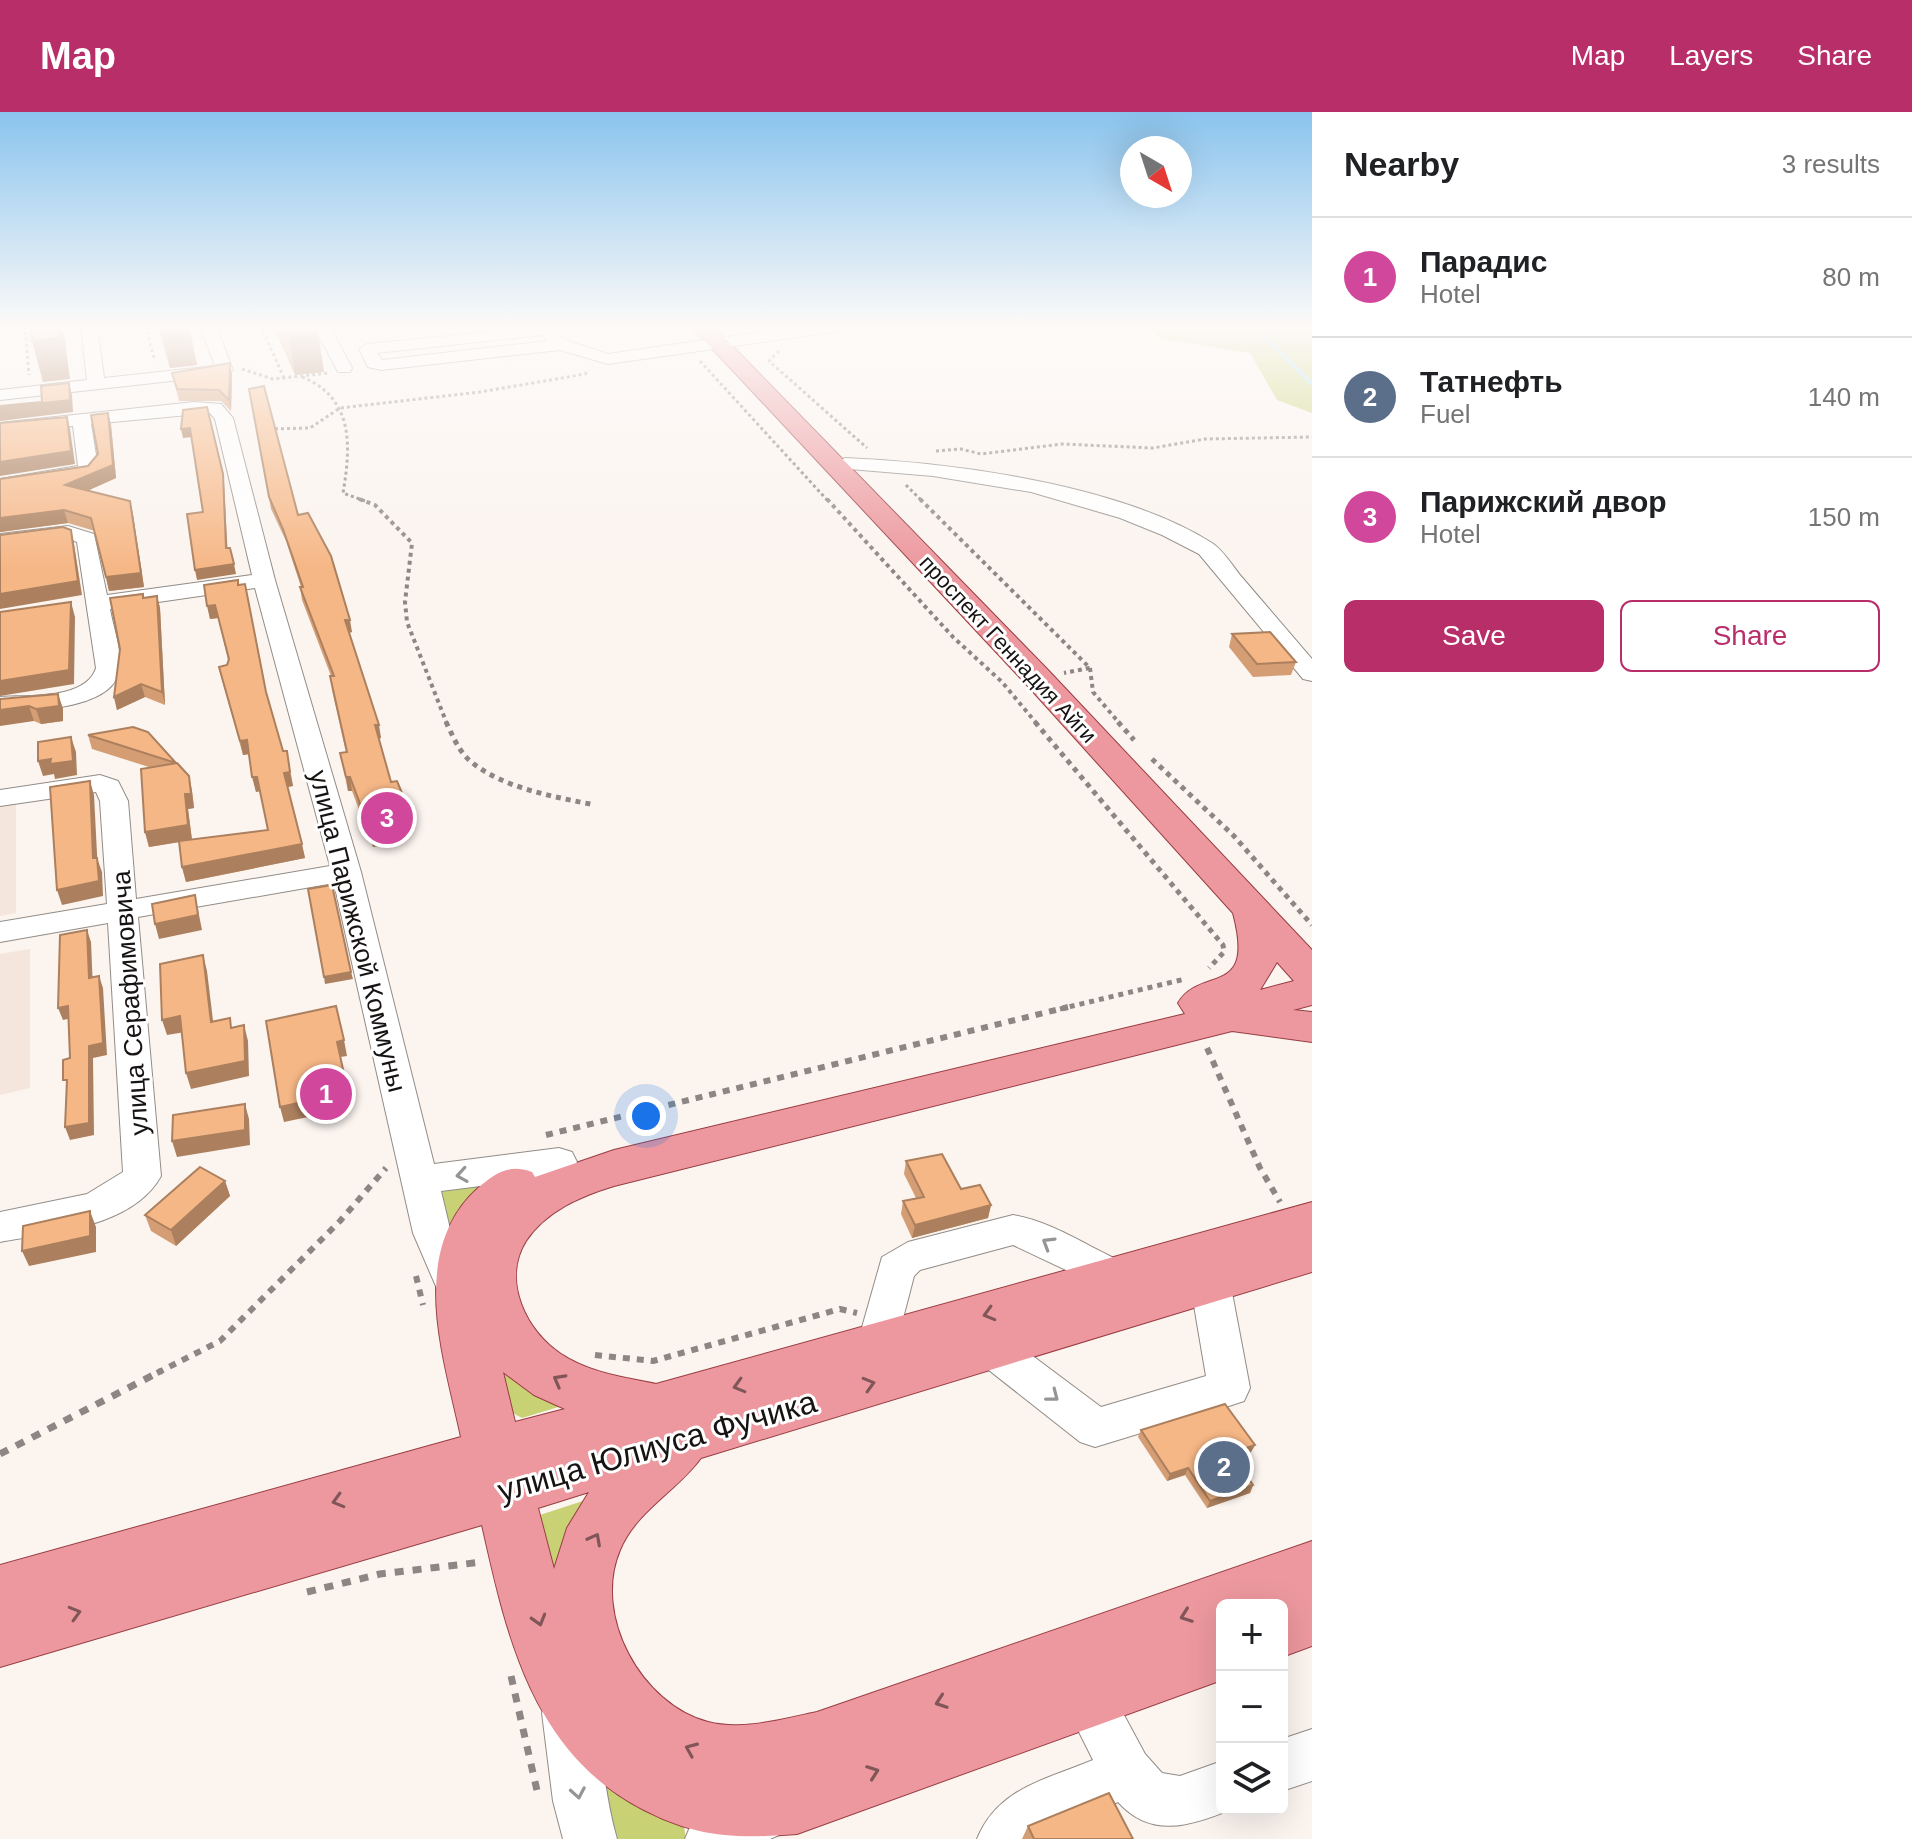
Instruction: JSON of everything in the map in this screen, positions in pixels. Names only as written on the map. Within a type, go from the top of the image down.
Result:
[{"type":"main road","name":"проспект Геннадия Айги","points":[[777,407],[1037,677],[1312,975]]},
{"type":"main road","name":"проспект Геннадия Айги","points":[[796,407],[857,456],[1052,674],[1312,949]]},
{"type":"main road","points":[[433,1292],[463,1256],[473,1230],[488,1208],[530,1174],[546,1150],[604,1147],[1219,997],[1244,983],[1257,964],[1262,940],[1252,911]]},
{"type":"main road","points":[[1216,1649],[1076,1677],[817,1746],[753,1759],[708,1756],[660,1736],[624,1706],[599,1666],[585,1626],[579,1585],[590,1547],[612,1508],[673,1423],[568,1386],[538,1369],[506,1335],[491,1295],[490,1272],[495,1252],[508,1228],[524,1209],[574,1179],[1209,1023],[1256,1005],[1312,991]]},
{"type":"main road","points":[[1209,1023],[1253,1019],[1312,1027]]},
{"type":"main road","name":"улица Юлиуса Фучика","points":[[673,1423],[872,1330],[1118,1277],[1298,1214]]},
{"type":"main road","name":"улица Юлиуса Фучика","points":[[0,1635],[499,1474],[673,1423],[991,1348],[1312,1252]]},
{"type":"main road","name":"улица Парижской Коммуны","points":[[433,1292],[499,1474],[545,1638],[536,1680]]},
{"type":"main road","name":"улица Юлиуса Фучика","points":[[0,1595],[499,1474]]},
{"type":"main road","points":[[536,1680],[616,1756],[659,1784],[698,1798],[742,1805],[797,1799],[1312,1571]]},
{"type":"main road","points":[[1288,1624],[1312,1615]]},
{"type":"street","name":"улица Парижской Коммуны","points":[[81,419],[215,408],[224,418],[264,580],[346,872],[406,1180],[432,1233],[433,1292]]},
{"type":"street","points":[[0,428],[81,419],[88,467],[82,473],[0,485]]},
{"type":"street","points":[[857,456],[885,464],[973,475],[1119,510],[1187,537],[1207,549],[1312,674]]},
{"type":"street","points":[[0,540],[68,532],[87,538],[87,605],[108,668],[104,681],[94,689],[72,697],[0,705]]},
{"type":"street","points":[[87,605],[264,580]]},
{"type":"street","name":"улица Серафимовича","points":[[0,798],[85,784],[108,787],[119,828],[142,1176],[133,1191],[110,1202],[0,1227]]},
{"type":"street","points":[[0,932],[346,872]]},
{"type":"street","points":[[406,1180],[546,1150]]},
{"type":"street","points":[[872,1330],[896,1268],[908,1258],[1013,1230],[1031,1233],[1078,1261],[1118,1277]]},
{"type":"street","points":[[991,1348],[1095,1428],[1229,1388],[1210,1282]]},
{"type":"street","points":[[1076,1677],[1127,1772],[1149,1798],[1180,1802],[1216,1789]]},
{"type":"street","name":"улица Парижской Коммуны","points":[[536,1680],[590,1839]]},
{"type":"street","points":[[1288,1763],[1312,1755]]},
{"type":"street","points":[[1004,1839],[1025,1815],[1127,1772]]},
{"type":"street","points":[[712,1839],[797,1799]]},
{"type":"path","points":[[229,435],[265,429],[310,428],[340,408],[352,407]]},
{"type":"path","points":[[546,1150],[766,1084],[972,1028],[1186,979],[1208,969],[1224,952],[1223,945],[1002,682],[953,637],[785,457],[753,407]]},
{"type":"path","points":[[811,407],[857,456]]},
{"type":"path","points":[[340,408],[350,459],[343,493],[375,505],[412,543],[405,613],[449,735],[466,758],[487,771],[560,798],[595,805]]},
{"type":"path","points":[[922,453],[961,449],[981,454],[1062,444],[1153,448],[1205,439],[1312,437]]},
{"type":"path","points":[[901,479],[1090,668],[1093,692],[1144,752],[1233,835],[1312,925]]},
{"type":"path","points":[[1063,673],[1090,668]]},
{"type":"path","points":[[1209,1023],[1260,1168],[1298,1214]]},
{"type":"path","points":[[0,1454],[220,1341],[340,1221],[389,1164],[406,1180]]},
{"type":"path","points":[[592,1355],[653,1361],[840,1309],[872,1330]]},
{"type":"path","points":[[484,1562],[488,1577]]},
{"type":"path","points":[[536,1680],[541,1808]]},
{"type":"shaded area","points":[[16,799],[16,913],[0,916],[0,802]]},
{"type":"shaded area","points":[[30,949],[30,1088],[0,1095],[0,954]]},
{"type":"green space","points":[[1295,407],[1312,407],[1312,413]]},
{"type":"green space","points":[[489,1176],[449,1233],[434,1191]]},
{"type":"green space","points":[[485,1335],[565,1405],[522,1418],[511,1412]]},
{"type":"green space","points":[[595,1497],[561,1589],[535,1521],[540,1515]]},
{"type":"green space","points":[[603,1781],[643,1808],[684,1827],[686,1839],[599,1839]]},
{"type":"building","points":[[207,407],[223,474],[226,548],[230,548],[234,564],[195,570],[187,514],[203,512],[190,428],[181,429],[183,410]]},
{"type":"building","points":[[252,407],[269,407],[298,515],[308,513],[331,556],[350,620],[345,620],[379,725],[375,725],[391,782],[397,781],[407,805],[395,807],[404,826],[371,833],[350,777],[346,777],[340,753],[347,752],[330,676],[334,676],[269,497]]},
{"type":"building","points":[[108,413],[113,465],[65,485],[130,501],[141,573],[106,577],[91,518],[64,510],[0,518],[0,479],[88,466],[98,454],[91,415]]},
{"type":"building","points":[[67,417],[71,451],[0,462],[0,423]]},
{"type":"building","points":[[63,527],[71,530],[78,581],[0,594],[0,535]]},
{"type":"building","points":[[238,580],[238,585],[245,584],[266,692],[283,751],[287,751],[290,772],[284,773],[302,844],[182,867],[179,841],[268,830],[257,777],[252,777],[247,740],[240,741],[219,667],[227,665],[229,659],[215,605],[207,606],[204,585]]},
{"type":"building","points":[[143,594],[143,598],[157,596],[162,692],[141,684],[114,697],[120,649],[110,598]]},
{"type":"building","points":[[71,602],[69,670],[0,681],[0,612]]},
{"type":"building","points":[[1270,632],[1296,662],[1257,664],[1232,634]]},
{"type":"building","points":[[58,694],[59,706],[0,710],[0,699]]},
{"type":"building","points":[[133,727],[148,732],[176,763],[88,735]]},
{"type":"building","points":[[71,737],[73,761],[50,764],[51,759],[38,761],[38,742]]},
{"type":"building","points":[[177,763],[189,776],[191,794],[185,794],[188,825],[145,832],[141,769]]},
{"type":"building","points":[[90,781],[93,858],[97,858],[99,881],[57,890],[50,787]]},
{"type":"building","points":[[332,885],[351,972],[324,977],[308,889]]},
{"type":"building","points":[[195,895],[198,915],[155,924],[152,904]]},
{"type":"building","points":[[87,930],[89,978],[99,976],[103,1043],[89,1046],[89,1123],[65,1127],[67,1080],[63,1080],[63,1060],[70,1058],[68,1006],[58,1008],[60,935]]},
{"type":"building","points":[[203,955],[211,1022],[230,1018],[231,1028],[244,1025],[245,1061],[186,1073],[180,1016],[162,1020],[160,964]]},
{"type":"building","points":[[336,1006],[344,1040],[337,1042],[348,1092],[280,1107],[266,1021]]},
{"type":"building","points":[[245,1104],[245,1130],[172,1141],[173,1115]]},
{"type":"building","points":[[942,1154],[961,1189],[980,1185],[991,1205],[915,1225],[903,1201],[924,1197],[906,1161]]},
{"type":"building","points":[[200,1167],[225,1181],[171,1230],[145,1215]]},
{"type":"building","points":[[90,1211],[90,1236],[22,1251],[23,1226]]},
{"type":"building","points":[[1225,1404],[1255,1445],[1231,1453],[1253,1485],[1210,1501],[1188,1468],[1170,1474],[1141,1430]]},
{"type":"building","points":[[1109,1793],[1133,1839],[1034,1839],[1028,1826]]},
{"type":"place","name":"Парижский двор","points":[[387,818]]},
{"type":"place","name":"Парадис","points":[[326,1094]]},
{"type":"place","name":"Татнефть","points":[[1224,1467]]}]
